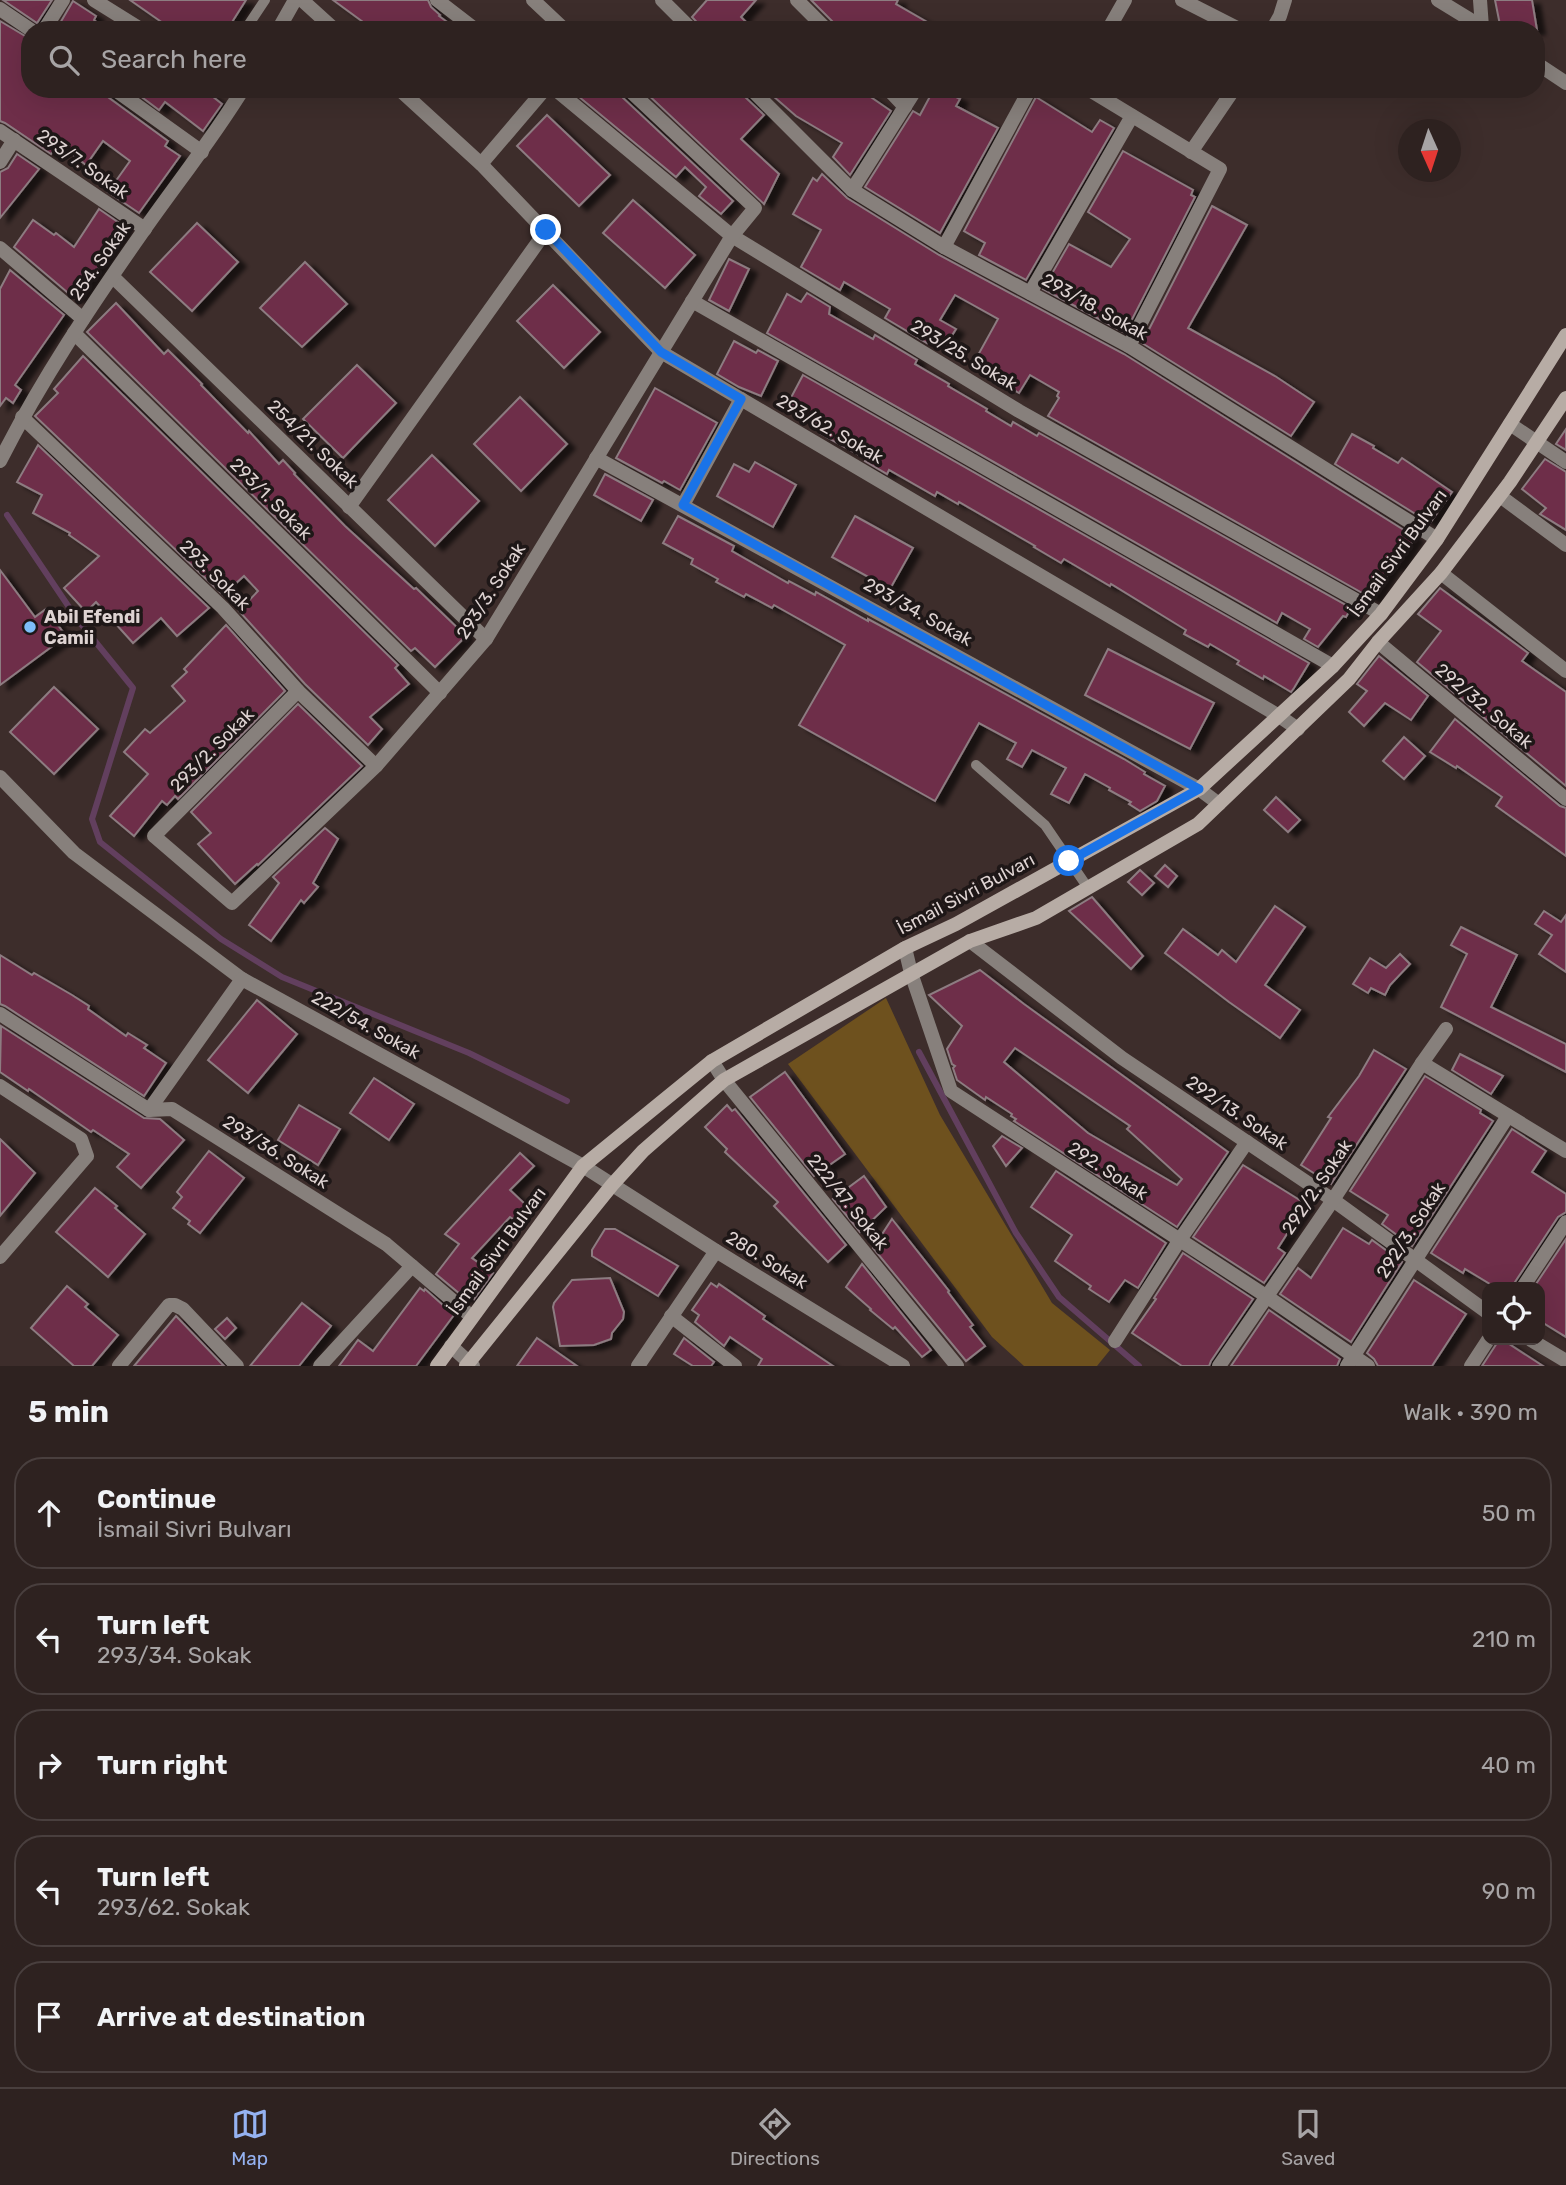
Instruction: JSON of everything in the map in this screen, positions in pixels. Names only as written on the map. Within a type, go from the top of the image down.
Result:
[{"type":"main road","name":"İsmail Sivri Bulvarı","points":[[437,1366],[583,1166],[712,1061],[905,948],[957,924],[1199,789],[1279,716],[1333,666],[1381,614],[1437,539],[1566,335]]},
{"type":"main road","points":[[469,1365],[612,1185],[643,1151],[724,1080],[970,941],[1036,918],[1198,824],[1349,680],[1378,642],[1441,573],[1500,495],[1566,398]]},
{"type":"street","points":[[50,21],[63,0]]},
{"type":"street","points":[[94,0],[128,21]]},
{"type":"street","points":[[283,21],[295,0]]},
{"type":"street","points":[[302,0],[325,21]]},
{"type":"street","points":[[437,0],[464,21]]},
{"type":"street","points":[[533,0],[555,21]]},
{"type":"street","points":[[662,0],[683,21]]},
{"type":"street","points":[[797,0],[818,21]]},
{"type":"street","points":[[1113,21],[1125,0]]},
{"type":"street","points":[[1182,0],[1223,21]]},
{"type":"street","points":[[1277,21],[1286,0]]},
{"type":"street","points":[[1438,0],[1472,21]]},
{"type":"street","points":[[1480,0],[1483,21]]},
{"type":"street","points":[[0,9],[21,23]]},
{"type":"street","points":[[1545,69],[1566,83]]},
{"type":"street","points":[[127,98],[202,152]]},
{"type":"street","name":"254. Sokak","points":[[1,455],[83,319],[202,152],[236,98]]},
{"type":"street","name":"293/62. Sokak","points":[[410,98],[481,164],[661,352],[1298,729]]},
{"type":"street","points":[[481,164],[537,98]]},
{"type":"street","name":"293/25. Sokak","points":[[566,98],[732,236],[1019,411],[1381,614]]},
{"type":"street","name":"293/3. Sokak","points":[[154,836],[232,903],[376,766],[485,639],[732,236],[755,208],[638,98]]},
{"type":"street","name":"293/18. Sokak","points":[[760,98],[852,190],[944,247],[1129,346],[1437,539]]},
{"type":"street","points":[[896,98],[905,107]]},
{"type":"street","points":[[852,190],[910,98]]},
{"type":"street","points":[[944,247],[1025,98]]},
{"type":"street","points":[[1103,98],[1220,169],[1129,346]]},
{"type":"street","points":[[1191,152],[1228,98]]},
{"type":"street","points":[[1030,293],[1132,116]]},
{"type":"street","name":"293/7. Sokak","points":[[0,131],[145,229]]},
{"type":"street","points":[[0,162],[14,140]]},
{"type":"street","points":[[349,506],[546,230]]},
{"type":"street","points":[[0,249],[83,319]]},
{"type":"street","name":"254/21. Sokak","points":[[113,277],[485,639]]},
{"type":"street","points":[[692,301],[1333,666]]},
{"type":"street","name":"293/1. Sokak","points":[[74,333],[440,693]]},
{"type":"street","points":[[683,505],[741,399]]},
{"type":"street","name":"293. Sokak","points":[[22,417],[223,608],[298,691],[376,766]]},
{"type":"street","points":[[1510,424],[1566,462]]},
{"type":"street","name":"293/34. Sokak","points":[[596,458],[1199,789],[1219,804]]},
{"type":"street","points":[[1500,495],[1566,545]]},
{"type":"street","points":[[1441,573],[1566,671]]},
{"type":"street","name":"292/32. Sokak","points":[[1378,642],[1565,797]]},
{"type":"street","name":"293/2. Sokak","points":[[154,836],[298,691]]},
{"type":"street","name":"222/54. Sokak","points":[[0,777],[74,853],[242,979],[583,1166],[612,1185]]},
{"type":"street","name":"292/13. Sokak","points":[[970,941],[1122,1058],[1333,1200],[1482,1308]]},
{"type":"street","name":"292. Sokak","points":[[905,948],[951,1091],[1266,1296],[1351,1361],[1368,1366]]},
{"type":"street","points":[[149,1110],[242,979]]},
{"type":"street","name":"293/36. Sokak","points":[[0,1014],[149,1110],[172,1109],[386,1244],[472,1317]]},
{"type":"street","name":"292/2. Sokak","points":[[1219,1366],[1446,1029]]},
{"type":"street","name":"222/47. Sokak","points":[[712,1061],[724,1080],[957,1366]]},
{"type":"street","points":[[1422,1063],[1566,1152]]},
{"type":"street","points":[[0,1087],[81,1139],[87,1156],[0,1256]]},
{"type":"street","name":"292/3. Sokak","points":[[1351,1361],[1508,1116]]},
{"type":"street","points":[[1115,1341],[1247,1142]]},
{"type":"street","name":"280. Sokak","points":[[612,1185],[903,1366]]},
{"type":"street","points":[[1526,1282],[1566,1222]]},
{"type":"street","points":[[638,1366],[716,1251]]},
{"type":"street","points":[[320,1366],[412,1266]]},
{"type":"street","points":[[119,1366],[169,1305],[175,1305],[183,1309],[237,1366]]},
{"type":"street","points":[[671,1316],[730,1364]]},
{"type":"street","points":[[1471,1366],[1485,1345]]},
{"type":"street","points":[[1539,1345],[1566,1361]]},
{"type":"street","points":[[450,1346],[469,1365]]},
{"type":"lane","points":[[251,21],[265,0]]},
{"type":"lane","points":[[976,765],[1045,825],[1088,888]]},
{"type":"shaded area","points":[[886,998],[940,1115],[1052,1303],[1110,1350],[1097,1366],[1024,1366],[992,1337],[788,1064]]},
{"type":"building","points":[[3,0],[52,0],[38,21],[34,21]]},
{"type":"building","points":[[130,0],[246,0],[233,21],[160,21]]},
{"type":"building","points":[[333,0],[428,0],[431,7],[446,21],[362,21]]},
{"type":"building","points":[[707,0],[756,0],[741,17],[745,21],[696,21],[692,17]]},
{"type":"building","points":[[811,0],[898,0],[896,4],[925,21],[832,21]]},
{"type":"building","points":[[1495,0],[1532,0],[1536,21],[1499,21]]},
{"type":"building","points":[[73,1],[96,16],[95,21],[61,21]]},
{"type":"building","points":[[0,21],[21,34],[21,98],[109,98],[168,141],[165,146],[180,156],[139,213],[108,192],[130,161],[103,141],[86,165],[59,144],[51,154],[0,121]]},
{"type":"building","points":[[143,98],[214,98],[222,104],[203,131],[165,102],[159,110]]},
{"type":"building","points":[[580,98],[623,98],[733,201],[721,214],[699,196],[706,187],[685,167],[676,177]]},
{"type":"building","points":[[652,98],[746,98],[764,115],[741,139],[779,174],[764,204]]},
{"type":"building","points":[[775,98],[872,98],[891,111],[850,175],[833,157],[842,143],[796,116]]},
{"type":"building","points":[[929,98],[958,98],[956,106],[998,128],[940,233],[865,187],[913,111],[920,115]]},
{"type":"building","points":[[1035,98],[1092,132],[1100,120],[1114,128],[1026,280],[979,255],[985,243],[964,231]]},
{"type":"building","points":[[547,115],[610,175],[579,206],[517,146]]},
{"type":"building","points":[[1123,151],[1193,190],[1191,195],[1195,197],[1125,333],[1043,289],[1069,244],[1111,267],[1130,239],[1088,212]]},
{"type":"building","points":[[17,154],[39,169],[0,218],[0,172],[8,168]]},
{"type":"building","points":[[822,174],[847,198],[939,255],[1124,354],[1415,537],[1397,567],[1393,565],[1373,599],[1048,416],[1059,398],[1059,392],[1030,375],[1019,393],[972,366],[998,319],[955,295],[940,320],[956,329],[946,345],[931,336],[927,343],[885,318],[890,309],[844,282],[840,290],[801,267],[821,230],[793,214],[813,178],[817,181]]},
{"type":"building","points":[[633,200],[695,255],[665,288],[603,233]]},
{"type":"building","points":[[1212,206],[1247,225],[1188,328],[1275,376],[1314,402],[1291,436],[1142,343]]},
{"type":"building","points":[[99,209],[125,227],[78,299],[14,247],[33,220],[74,247]]},
{"type":"building","points":[[197,223],[238,262],[192,311],[150,272]]},
{"type":"building","points":[[729,259],[749,269],[729,311],[709,300]]},
{"type":"building","points":[[305,262],[347,304],[302,347],[260,308]]},
{"type":"building","points":[[10,270],[64,315],[15,385],[21,390],[13,403],[6,398],[0,406],[0,289]]},
{"type":"building","points":[[553,285],[600,332],[564,368],[517,321]]},
{"type":"building","points":[[807,293],[830,307],[829,314],[873,339],[875,335],[917,360],[915,364],[1011,426],[1013,422],[1037,436],[1039,433],[1351,608],[1346,617],[1343,616],[1318,647],[1304,639],[1310,629],[1282,613],[1277,623],[767,333],[787,294],[801,302]]},
{"type":"building","points":[[116,303],[164,354],[168,350],[279,464],[283,460],[345,526],[466,636],[435,667],[415,648],[411,651],[87,332]]},
{"type":"building","points":[[734,341],[778,361],[761,396],[717,374]]},
{"type":"building","points":[[83,356],[398,665],[395,668],[409,684],[370,717],[382,729],[368,745],[305,684],[239,611],[258,591],[244,576],[223,595],[35,416],[58,393],[54,389]]},
{"type":"building","points":[[357,365],[396,403],[343,458],[303,419]]},
{"type":"building","points":[[803,375],[1309,663],[1294,688],[1291,692],[1264,676],[1263,679],[1210,644],[1208,647],[1184,634],[1186,630],[1111,584],[1110,586],[1064,559],[1061,563],[959,502],[958,504],[937,492],[935,496],[889,470],[887,474],[821,434],[824,429],[786,407]]},
{"type":"building","points":[[655,388],[717,423],[680,490],[616,458]]},
{"type":"building","points":[[520,397],[567,444],[521,491],[474,444]]},
{"type":"building","points":[[1566,429],[1566,450],[1556,444]]},
{"type":"building","points":[[1352,434],[1398,463],[1402,458],[1452,492],[1430,523],[1335,464]]},
{"type":"building","points":[[38,445],[209,608],[177,636],[161,618],[133,643],[96,602],[86,612],[64,588],[99,556],[69,535],[70,533],[33,513],[42,495],[17,482]]},
{"type":"building","points":[[432,455],[479,501],[435,546],[388,500]]},
{"type":"building","points":[[1545,459],[1566,472],[1566,530],[1540,514],[1546,508],[1522,489]]},
{"type":"building","points":[[755,462],[796,485],[773,527],[717,496],[734,464],[749,472]]},
{"type":"building","points":[[605,474],[653,500],[641,521],[594,495]]},
{"type":"building","points":[[678,516],[734,546],[732,551],[788,583],[789,581],[815,595],[816,592],[868,619],[1124,759],[1165,786],[1157,801],[1140,811],[1129,804],[1131,802],[1085,774],[1069,803],[1051,794],[1066,768],[1032,750],[1022,767],[1007,759],[1016,743],[979,723],[935,801],[799,725],[845,645],[774,605],[772,608],[746,594],[744,597],[716,582],[718,579],[691,564],[693,559],[663,543]]},
{"type":"building","points":[[855,516],[913,548],[890,589],[832,557]]},
{"type":"building","name":"Abil Efendi Camii","points":[[0,570],[35,617],[46,609],[66,636],[0,685]]},
{"type":"building","points":[[1440,588],[1528,653],[1522,661],[1566,692],[1566,786],[1417,662],[1441,631],[1418,614]]},
{"type":"building","points":[[226,625],[285,691],[178,799],[175,796],[167,805],[162,801],[134,836],[110,816],[148,774],[124,752],[145,729],[150,733],[185,701],[172,686],[187,672],[184,669]]},
{"type":"building","points":[[1108,649],[1214,703],[1190,749],[1085,695]]},
{"type":"building","points":[[1379,656],[1428,696],[1411,720],[1385,703],[1364,726],[1349,712],[1367,691],[1357,684]]},
{"type":"building","points":[[54,687],[98,729],[54,774],[10,732]]},
{"type":"building","points":[[298,704],[362,766],[235,884],[198,844],[211,833],[191,812]]},
{"type":"building","points":[[1455,719],[1560,806],[1566,808],[1566,856],[1496,806],[1502,797],[1457,766],[1456,768],[1430,752]]},
{"type":"building","points":[[1404,737],[1425,756],[1404,779],[1383,761]]},
{"type":"building","points":[[1276,797],[1300,820],[1288,832],[1264,810]]},
{"type":"building","points":[[325,828],[338,839],[313,883],[318,887],[304,903],[301,900],[271,941],[249,925],[279,883],[273,877]]},
{"type":"building","points":[[1165,865],[1177,876],[1168,887],[1155,876]]},
{"type":"building","points":[[1140,870],[1154,883],[1142,895],[1128,882]]},
{"type":"building","points":[[1092,897],[1143,956],[1131,969],[1069,911]]},
{"type":"building","points":[[1275,906],[1305,927],[1265,985],[1300,1010],[1280,1038],[1165,953],[1183,929],[1218,955],[1222,950],[1236,962]]},
{"type":"building","points":[[1544,911],[1561,922],[1566,915],[1566,972],[1539,954],[1552,935],[1535,924]]},
{"type":"building","points":[[1461,927],[1517,955],[1491,1007],[1566,1044],[1566,1072],[1441,1007],[1467,954],[1451,945]]},
{"type":"building","points":[[1400,954],[1410,964],[1390,985],[1385,995],[1371,988],[1368,993],[1353,984],[1370,958],[1386,968]]},
{"type":"building","points":[[0,955],[89,1006],[88,1009],[126,1036],[128,1033],[147,1045],[144,1048],[166,1063],[144,1096],[0,1004]]},
{"type":"building","points":[[980,970],[1228,1152],[1177,1227],[1014,1121],[1016,1119],[1012,1114],[986,1097],[985,1100],[957,1080],[953,1068],[955,1066],[947,1049],[962,1026],[929,995]],"holes":[[[1015,1048],[1130,1126],[1127,1129],[1182,1179],[1177,1185],[1088,1133],[1004,1062]]]},
{"type":"building","points":[[257,1000],[297,1034],[248,1093],[208,1060]]},
{"type":"building","points":[[1,1026],[144,1118],[160,1119],[184,1140],[141,1188],[117,1167],[129,1154],[0,1072]]},
{"type":"building","points":[[1374,1050],[1406,1069],[1331,1184],[1301,1165],[1331,1118],[1328,1117],[1359,1076]]},
{"type":"building","points":[[1460,1054],[1503,1076],[1491,1094],[1452,1070]]},
{"type":"building","points":[[785,1072],[845,1154],[814,1176],[750,1097]]},
{"type":"building","points":[[1425,1076],[1481,1110],[1480,1113],[1493,1121],[1412,1246],[1382,1224],[1388,1215],[1350,1191]]},
{"type":"building","points":[[374,1078],[414,1104],[389,1140],[350,1113]]},
{"type":"building","points":[[299,1105],[340,1129],[318,1165],[278,1140]]},
{"type":"building","points":[[727,1105],[732,1111],[735,1109],[846,1245],[828,1262],[774,1206],[778,1202],[725,1152],[727,1149],[705,1127]]},
{"type":"building","points":[[1512,1129],[1546,1151],[1532,1172],[1566,1194],[1566,1212],[1558,1217],[1515,1282],[1487,1282],[1465,1269],[1463,1273],[1431,1253]]},
{"type":"building","points":[[1002,1136],[1022,1148],[1006,1166],[993,1146]]},
{"type":"building","points":[[0,1139],[35,1173],[0,1216]]},
{"type":"building","points":[[209,1151],[244,1178],[200,1233],[173,1208],[182,1197],[177,1192]]},
{"type":"building","points":[[520,1153],[534,1166],[510,1190],[526,1205],[513,1219],[510,1217],[472,1258],[493,1273],[474,1299],[469,1295],[466,1299],[436,1274],[459,1244],[445,1234]]},
{"type":"building","points":[[1243,1165],[1306,1204],[1278,1248],[1285,1253],[1264,1283],[1193,1237]]},
{"type":"building","points":[[1056,1171],[1166,1243],[1138,1288],[1125,1280],[1109,1302],[1055,1261],[1072,1235],[1031,1207]]},
{"type":"building","points":[[864,1176],[886,1207],[860,1232],[833,1199]]},
{"type":"building","points":[[95,1188],[145,1234],[108,1277],[56,1232]]},
{"type":"building","points":[[892,1219],[949,1291],[973,1325],[970,1327],[985,1346],[966,1361],[873,1248]]},
{"type":"building","points":[[1343,1228],[1369,1244],[1372,1240],[1402,1262],[1351,1342],[1280,1294],[1298,1268],[1311,1278]]},
{"type":"building","points":[[605,1229],[615,1229],[678,1266],[658,1296],[592,1256],[592,1250]]},
{"type":"building","points":[[1566,1239],[1566,1337],[1545,1324],[1545,1282],[1537,1282]]},
{"type":"building","points":[[1183,1253],[1253,1299],[1209,1366],[1182,1366],[1132,1333]]},
{"type":"building","points":[[862,1264],[931,1350],[922,1357],[895,1327],[893,1329],[846,1287]]},
{"type":"building","points":[[610,1278],[624,1312],[623,1319],[612,1333],[611,1339],[594,1345],[560,1346],[554,1303],[572,1280]]},
{"type":"building","points":[[1414,1280],[1466,1314],[1432,1366],[1378,1366],[1367,1353]]},
{"type":"building","points":[[711,1283],[717,1287],[719,1284],[765,1316],[763,1319],[833,1366],[758,1366],[762,1359],[730,1337],[724,1346],[695,1322],[699,1315],[692,1310]]},
{"type":"building","points":[[67,1286],[88,1304],[85,1307],[118,1335],[92,1366],[74,1366],[31,1328]]},
{"type":"building","points":[[420,1288],[424,1291],[425,1289],[454,1315],[416,1366],[339,1366],[358,1340],[373,1351]]},
{"type":"building","points":[[302,1303],[331,1326],[299,1366],[250,1366]]},
{"type":"building","points":[[1269,1310],[1340,1359],[1337,1366],[1231,1366]]},
{"type":"building","points":[[177,1317],[224,1366],[134,1366]]},
{"type":"building","points":[[227,1318],[236,1328],[225,1339],[215,1329]]},
{"type":"building","points":[[537,1338],[577,1366],[517,1366]]},
{"type":"building","points":[[684,1338],[714,1362],[711,1366],[693,1366],[674,1354]]},
{"type":"building","points":[[1496,1345],[1511,1345],[1543,1366],[1482,1366]]},
{"type":"waterway","points":[[7,515],[77,619],[133,688],[92,819],[100,842],[221,939],[282,977],[469,1053],[567,1101]]},
{"type":"waterway","points":[[919,1052],[1016,1233],[1059,1297],[1139,1366]]},
{"type":"place","name":"Abil Efendi Camii","points":[[30,627]]},
{"type":"route","points":[[546,230],[661,352],[741,399],[683,505],[1199,789],[1069,861]]}]
